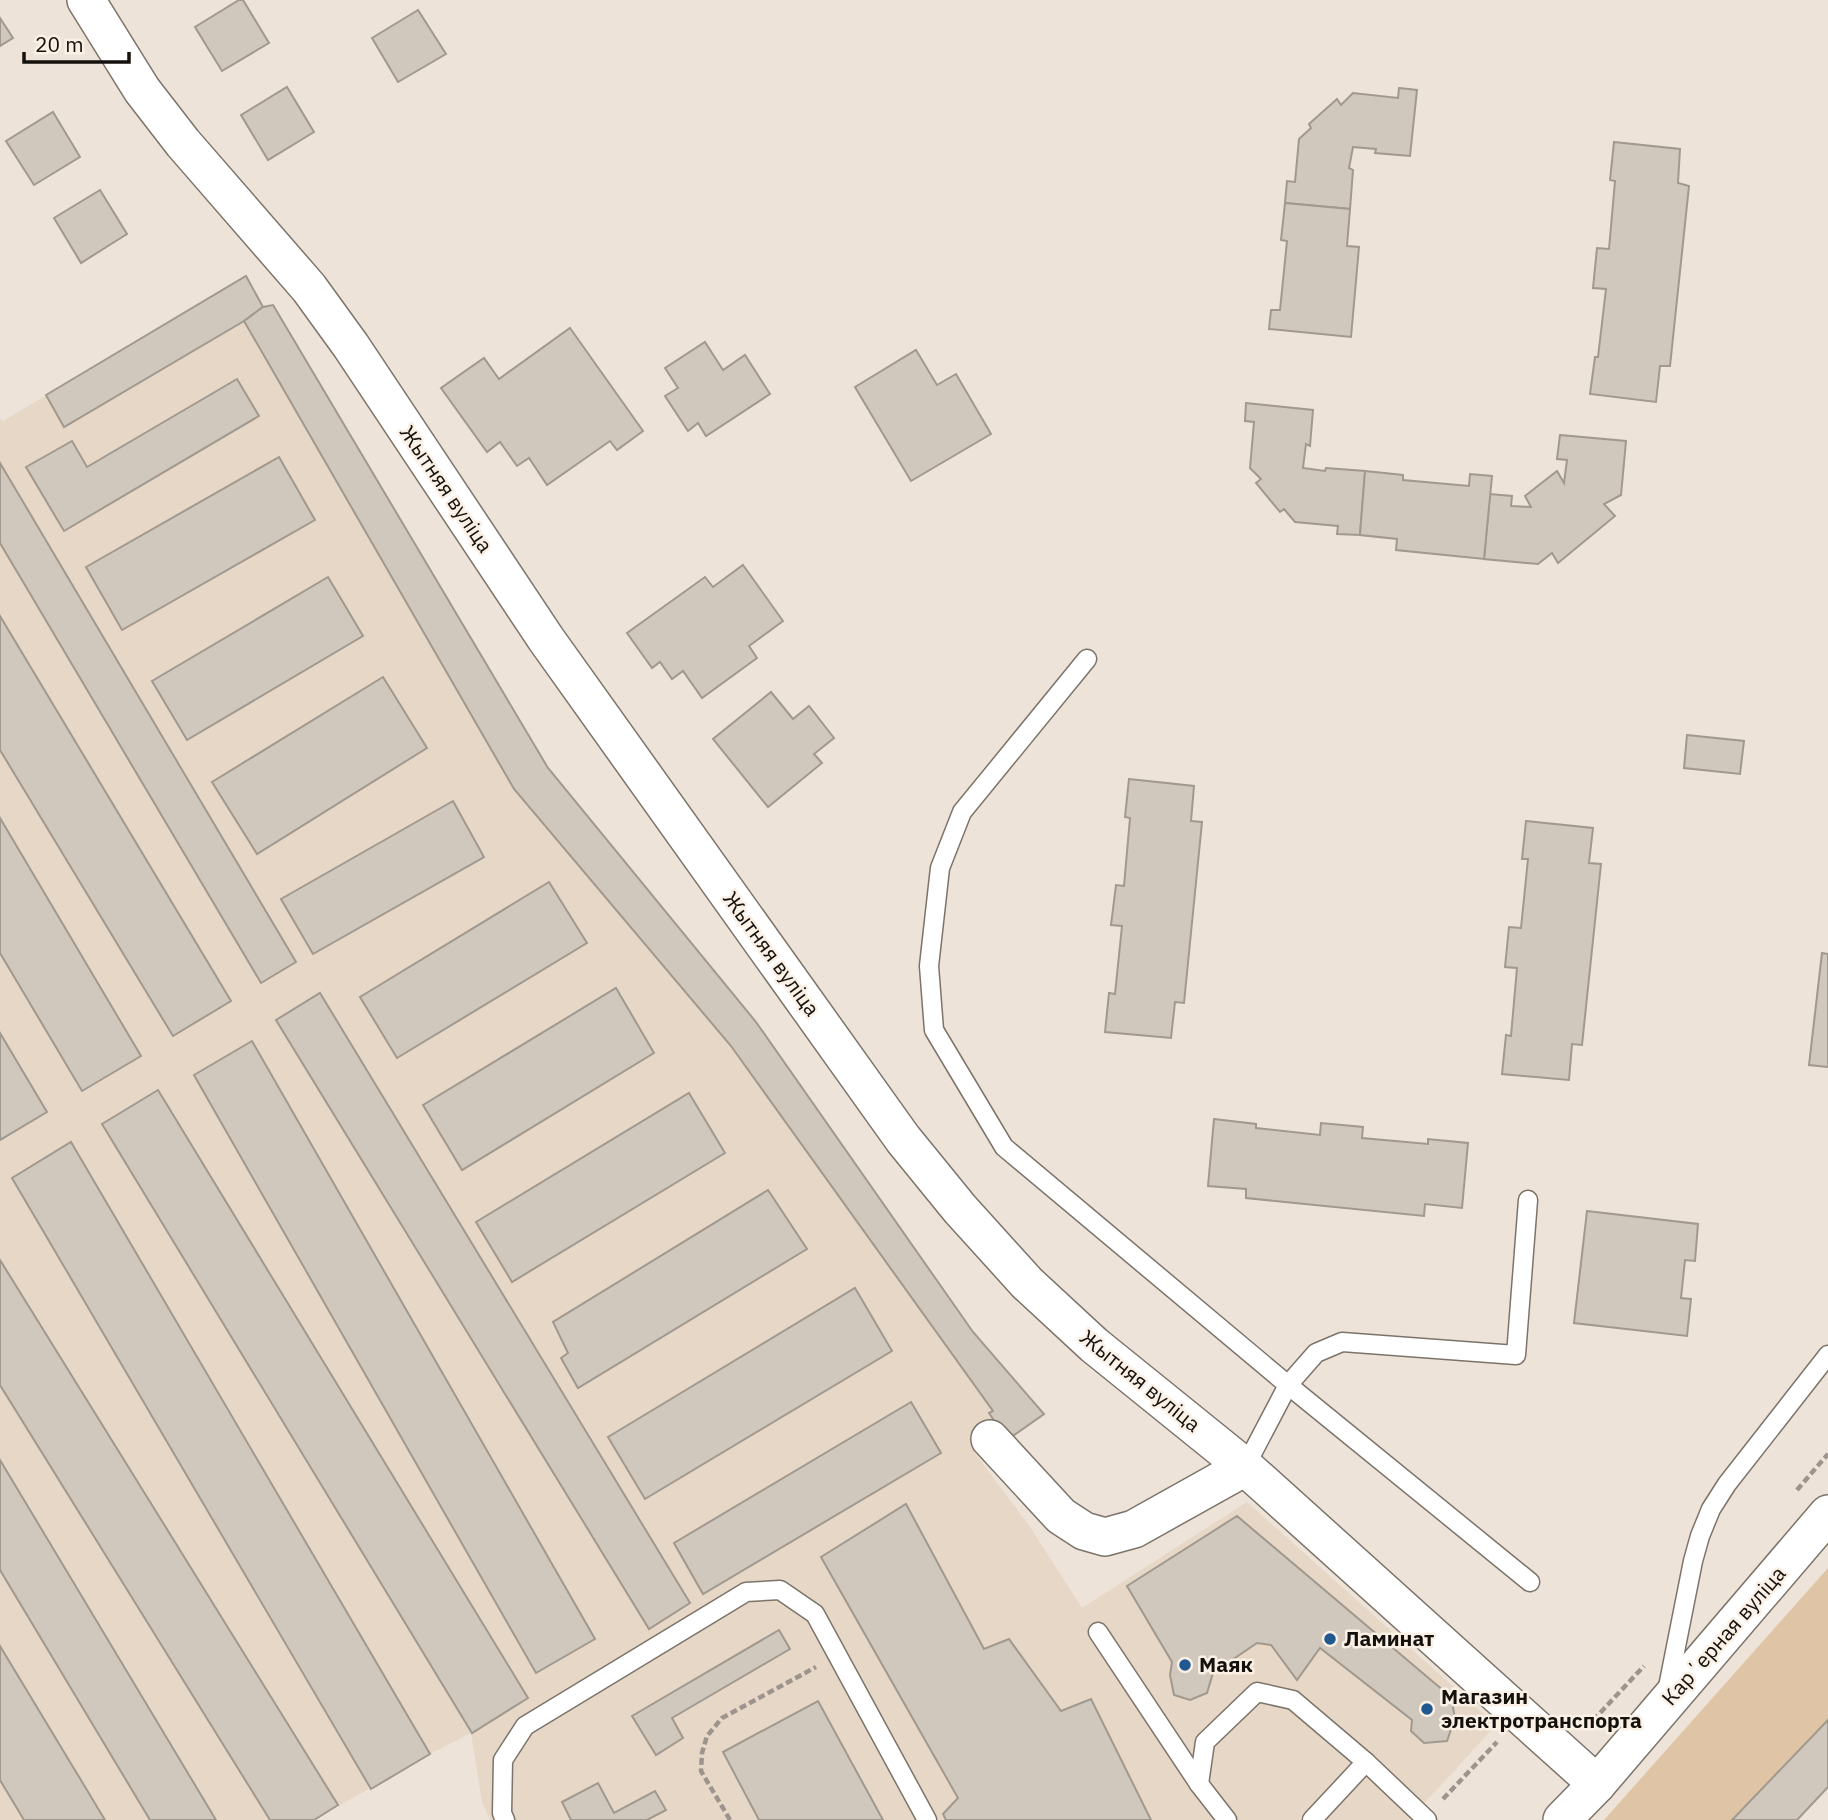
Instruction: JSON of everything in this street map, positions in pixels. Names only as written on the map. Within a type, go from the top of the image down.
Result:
[{"type":"street","name":"Жытняя вуліца","points":[[86,0],[150,100],[183,143],[309,288],[351,346],[545,639],[903,1139],[960,1209],[1027,1283],[1094,1345],[1245,1466],[1597,1784]]},
{"type":"street","points":[[990,1439],[1061,1516],[1084,1531],[1105,1537],[1134,1528],[1245,1466]]},
{"type":"street","name":"Карʼерная вуліца","points":[[1562,1820],[1597,1784],[1828,1514]]},
{"type":"lane","points":[[1087,659],[962,812],[940,868],[929,966],[934,1030],[1004,1147],[1530,1583]]},
{"type":"lane","points":[[1245,1466],[1288,1385],[1316,1353],[1342,1342],[1516,1355],[1528,1200]]},
{"type":"lane","points":[[1665,1704],[1693,1562],[1700,1536],[1712,1509],[1727,1485],[1828,1355]]},
{"type":"lane","points":[[505,1820],[502,1813],[503,1760],[525,1726],[746,1591],[780,1590],[815,1614],[927,1820]]},
{"type":"lane","points":[[1098,1632],[1199,1784],[1227,1820]]},
{"type":"lane","points":[[1199,1784],[1205,1742],[1257,1692],[1293,1700],[1366,1762],[1426,1819]]},
{"type":"lane","points":[[1312,1820],[1366,1762]]},
{"type":"path","points":[[730,1820],[701,1771],[702,1752],[707,1736],[722,1718],[838,1656]]},
{"type":"path","points":[[1426,1819],[1521,1717]]},
{"type":"shaded area","points":[[246,276],[263,307],[273,305],[548,768],[756,1022],[973,1332],[1044,1414],[1007,1440],[990,1439],[974,1452],[1028,1524],[1082,1608],[1247,1502],[1496,1725],[1409,1820],[490,1820],[482,1802],[471,1733],[314,1820],[0,1820],[0,418],[3,421]]},
{"type":"shaded area","points":[[1828,1568],[1828,1720],[1732,1820],[1604,1820]]},
{"type":"building","points":[[243,0],[269,43],[222,71],[195,27]]},
{"type":"building","points":[[418,10],[446,54],[398,82],[372,38]]},
{"type":"building","points":[[0,18],[13,38],[0,46]]},
{"type":"building","points":[[287,87],[314,132],[268,160],[241,115]]},
{"type":"building","points":[[1399,88],[1417,90],[1410,156],[1375,153],[1376,149],[1353,147],[1349,168],[1353,170],[1350,209],[1285,203],[1287,181],[1295,182],[1299,139],[1311,128],[1309,124],[1337,99],[1341,105],[1353,93],[1398,98]]},
{"type":"building","points":[[53,112],[80,157],[34,185],[6,141]]},
{"type":"building","points":[[1614,142],[1680,149],[1678,183],[1689,186],[1670,366],[1660,366],[1656,402],[1590,394],[1595,357],[1598,357],[1606,289],[1593,288],[1597,248],[1609,249],[1615,181],[1610,180]]},
{"type":"building","points":[[100,190],[127,234],[81,263],[54,218]]},
{"type":"building","points":[[1285,203],[1350,209],[1347,246],[1359,247],[1351,337],[1269,329],[1271,310],[1280,310],[1287,241],[1281,240]]},
{"type":"building","points":[[246,276],[263,307],[244,321],[64,427],[46,395]]},
{"type":"building","points":[[273,305],[548,768],[756,1022],[973,1332],[1044,1414],[1007,1440],[989,1413],[993,1411],[731,1046],[514,789],[244,321],[263,307]]},
{"type":"building","points":[[570,328],[643,431],[617,450],[610,441],[547,485],[529,458],[517,466],[500,442],[487,452],[441,388],[484,358],[499,379]]},
{"type":"building","points":[[705,342],[723,370],[745,355],[770,394],[706,436],[698,423],[688,431],[665,396],[678,388],[665,368]]},
{"type":"building","points":[[916,350],[937,385],[956,374],[991,434],[911,481],[855,387]]},
{"type":"building","points":[[237,379],[259,416],[64,531],[26,467],[72,441],[87,467]]},
{"type":"building","points":[[1246,403],[1313,410],[1310,446],[1306,444],[1303,468],[1365,471],[1360,535],[1337,534],[1338,526],[1295,522],[1284,509],[1280,512],[1256,483],[1261,479],[1250,468],[1254,422],[1245,421]]},
{"type":"building","points":[[1560,435],[1626,441],[1621,495],[1604,504],[1615,516],[1558,563],[1552,553],[1538,564],[1484,559],[1490,494],[1512,496],[1511,506],[1531,507],[1525,496],[1557,471],[1564,483],[1567,460],[1557,459]]},
{"type":"building","points":[[279,457],[315,520],[122,630],[86,567]]},
{"type":"building","points":[[0,463],[296,962],[261,983],[0,543]]},
{"type":"building","points":[[1365,471],[1403,475],[1403,480],[1469,486],[1470,474],[1492,476],[1484,559],[1396,550],[1397,539],[1360,535]]},
{"type":"building","points":[[743,565],[783,621],[749,646],[757,658],[702,698],[683,671],[672,679],[660,662],[652,668],[627,633],[705,577],[713,587]]},
{"type":"building","points":[[328,577],[363,636],[187,740],[152,681]]},
{"type":"building","points":[[0,616],[231,1001],[173,1036],[0,750]]},
{"type":"building","points":[[383,677],[427,748],[257,854],[212,782]]},
{"type":"building","points":[[771,692],[793,719],[809,706],[834,738],[814,754],[822,763],[768,807],[713,739]]},
{"type":"building","points":[[1687,735],[1744,741],[1740,774],[1684,768]]},
{"type":"building","points":[[1129,779],[1194,786],[1191,821],[1202,822],[1184,1003],[1175,1002],[1171,1038],[1105,1032],[1109,993],[1115,994],[1122,926],[1111,925],[1116,885],[1124,886],[1130,818],[1125,817]]},
{"type":"building","points":[[453,801],[484,857],[313,954],[281,899]]},
{"type":"building","points":[[0,818],[141,1056],[82,1091],[0,953]]},
{"type":"building","points":[[1526,821],[1593,828],[1589,863],[1601,864],[1582,1045],[1572,1044],[1569,1080],[1502,1074],[1506,1035],[1511,1036],[1517,968],[1505,967],[1509,927],[1521,928],[1528,859],[1522,859]]},
{"type":"building","points":[[549,882],[587,943],[397,1058],[360,997]]},
{"type":"building","points":[[1822,953],[1828,954],[1828,1067],[1809,1065]]},
{"type":"building","points":[[616,988],[654,1053],[462,1170],[423,1105]]},
{"type":"building","points":[[320,993],[690,1603],[649,1629],[276,1020]]},
{"type":"building","points":[[0,1033],[47,1112],[0,1140]]},
{"type":"building","points":[[252,1041],[595,1639],[536,1673],[194,1075]]},
{"type":"building","points":[[158,1090],[528,1698],[472,1733],[102,1124]]},
{"type":"building","points":[[689,1093],[725,1153],[512,1282],[476,1222]]},
{"type":"building","points":[[1214,1119],[1256,1124],[1256,1128],[1320,1135],[1321,1123],[1363,1127],[1362,1138],[1428,1144],[1428,1139],[1468,1143],[1462,1208],[1425,1204],[1424,1216],[1246,1198],[1246,1189],[1208,1186]]},
{"type":"building","points":[[71,1142],[430,1754],[371,1789],[12,1178]]},
{"type":"building","points":[[768,1190],[807,1249],[578,1388],[561,1358],[568,1353],[553,1322]]},
{"type":"building","points":[[1587,1211],[1698,1224],[1695,1261],[1685,1260],[1681,1298],[1691,1299],[1687,1336],[1574,1323]]},
{"type":"building","points":[[0,1260],[338,1805],[314,1820],[270,1820],[0,1385]]},
{"type":"building","points":[[855,1288],[892,1351],[645,1499],[608,1437]]},
{"type":"building","points":[[911,1402],[941,1453],[703,1594],[674,1543]]},
{"type":"building","points":[[0,1460],[216,1820],[150,1820],[0,1570]]},
{"type":"building","points":[[906,1504],[984,1649],[1009,1639],[1061,1711],[1091,1699],[1151,1820],[946,1820],[943,1814],[958,1798],[821,1557]]},
{"type":"building","points":[[1237,1516],[1451,1697],[1455,1718],[1447,1741],[1424,1743],[1411,1731],[1412,1720],[1320,1648],[1297,1680],[1271,1645],[1257,1643],[1213,1673],[1207,1693],[1190,1700],[1174,1695],[1170,1675],[1172,1662],[1127,1586]]},
{"type":"building","points":[[779,1630],[790,1649],[672,1718],[683,1738],[656,1755],[632,1716]]},
{"type":"building","points":[[0,1646],[105,1820],[24,1820],[0,1780]]},
{"type":"building","points":[[818,1701],[883,1820],[759,1820],[723,1752]]},
{"type":"building","points":[[1828,1720],[1828,1787],[1797,1820],[1732,1820]]},
{"type":"building","points":[[598,1783],[614,1813],[655,1791],[666,1810],[647,1820],[571,1820],[562,1802]]},
{"type":"place","name":"Ламинат","points":[[1330,1639]]},
{"type":"place","name":"Маяк","points":[[1185,1665]]},
{"type":"place","name":"Магазин электротранспорта","points":[[1427,1709]]}]
